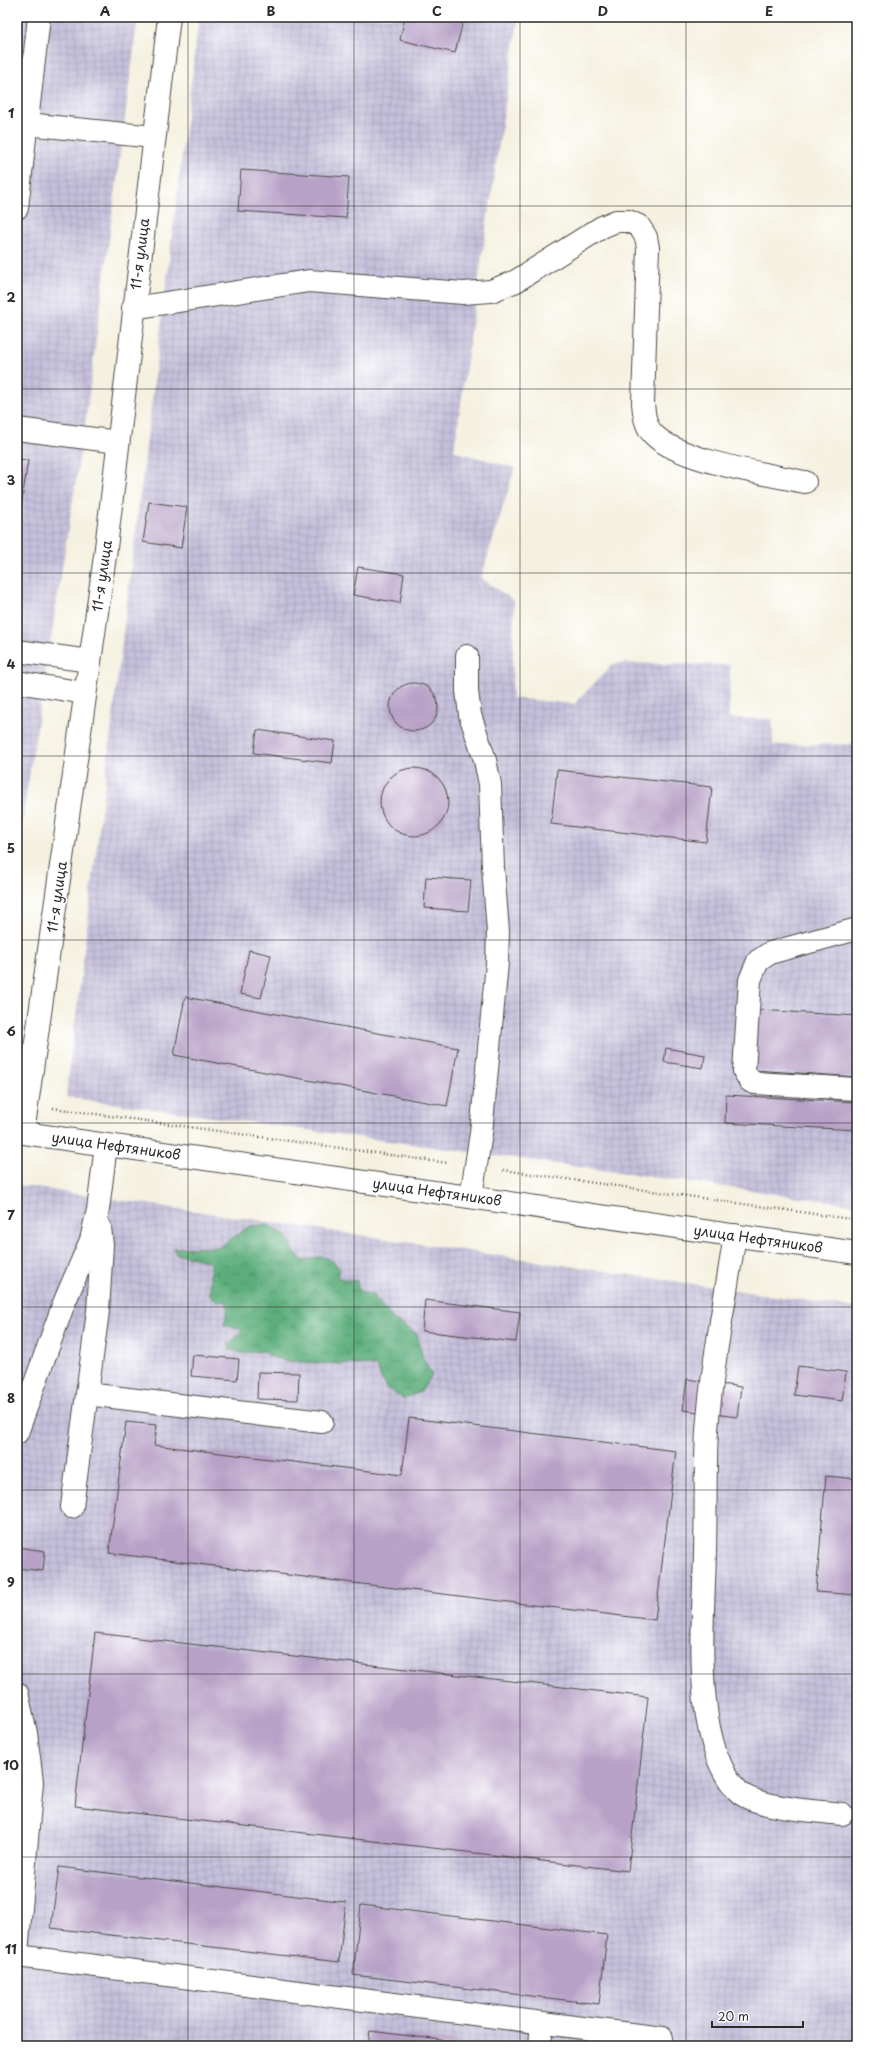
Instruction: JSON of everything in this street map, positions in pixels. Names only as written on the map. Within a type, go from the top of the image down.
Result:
[{"type":"street","points":[[17,208],[39,17]]},
{"type":"street","name":"11-я улица","points":[[20,1133],[27,1104],[105,556],[133,308],[169,17]]},
{"type":"street","points":[[27,124],[154,137]]},
{"type":"street","points":[[133,308],[309,281],[463,293],[491,291],[516,281],[536,270],[602,227],[616,221],[628,221],[639,226],[646,237],[648,248],[643,403],[644,419],[652,434],[669,447],[711,462],[805,482]]},
{"type":"street","points":[[17,429],[118,442]]},
{"type":"street","points":[[17,650],[90,661]]},
{"type":"street","points":[[467,656],[467,691],[470,715],[490,784],[493,867],[498,932],[497,963],[485,1095],[471,1197]]},
{"type":"street","points":[[17,682],[86,693]]},
{"type":"street","points":[[857,929],[770,953],[758,961],[750,980],[744,1071],[750,1081],[755,1083],[857,1089]]},
{"type":"street","name":"улица Нефтяников","points":[[20,1133],[857,1253]]},
{"type":"street","points":[[17,1433],[64,1303],[91,1240],[98,1210],[106,1145]]},
{"type":"street","points":[[72,1507],[98,1311],[102,1244],[98,1210]]},
{"type":"street","points":[[735,1235],[707,1430],[703,1651],[705,1708],[714,1750],[723,1773],[739,1792],[760,1803],[842,1814]]},
{"type":"street","points":[[87,1394],[322,1422]]},
{"type":"street","points":[[17,1693],[26,1733],[32,1782],[17,1953]]},
{"type":"street","points":[[17,1956],[662,2038]]},
{"type":"street","points":[[540,2046],[542,2022]]},
{"type":"path","points":[[27,1104],[857,1220]]},
{"type":"shaded area","points":[[17,17],[138,17],[86,417],[17,853]]},
{"type":"shaded area","points":[[199,17],[513,17],[518,20],[454,451],[515,468],[481,578],[514,601],[512,698],[574,704],[614,663],[730,665],[729,718],[772,719],[773,745],[857,744],[857,1205],[66,1097]]},
{"type":"shaded area","points":[[17,1185],[857,1308],[857,2046],[17,2046]]},
{"type":"green space","points":[[268,1225],[287,1236],[294,1251],[303,1261],[319,1257],[331,1260],[340,1268],[338,1278],[357,1281],[358,1288],[363,1293],[373,1295],[393,1319],[417,1334],[423,1359],[432,1375],[422,1390],[404,1399],[386,1388],[376,1366],[288,1361],[270,1357],[265,1351],[242,1353],[230,1349],[228,1344],[241,1333],[241,1329],[224,1325],[228,1307],[226,1302],[216,1301],[210,1296],[210,1262],[177,1254],[173,1248],[219,1247],[250,1226]]},
{"type":"building","points":[[405,17],[464,17],[455,53],[400,40]]},
{"type":"building","points":[[241,170],[349,177],[346,218],[238,211]]},
{"type":"building","points":[[17,459],[28,460],[18,528],[17,528]]},
{"type":"building","points":[[149,502],[187,507],[181,548],[143,542]]},
{"type":"building","points":[[358,567],[404,574],[400,603],[353,595]]},
{"type":"building","points":[[414,683],[423,685],[431,690],[436,698],[438,707],[436,716],[431,724],[423,729],[414,731],[405,729],[397,724],[392,716],[390,707],[392,698],[397,690],[405,685]]},
{"type":"building","points":[[257,730],[335,741],[332,763],[254,753]]},
{"type":"building","points":[[414,768],[427,771],[438,778],[445,789],[448,802],[445,815],[438,826],[427,833],[414,836],[401,833],[390,826],[383,815],[380,802],[383,789],[390,778],[401,771]]},
{"type":"building","points":[[557,770],[712,787],[706,842],[551,824]]},
{"type":"building","points":[[426,877],[471,880],[468,911],[424,908]]},
{"type":"building","points":[[249,950],[271,955],[261,998],[240,994]]},
{"type":"building","points":[[185,997],[458,1048],[447,1106],[174,1055]]},
{"type":"building","points":[[758,1010],[857,1016],[857,1077],[754,1070]]},
{"type":"building","points":[[666,1048],[705,1055],[703,1068],[664,1062]]},
{"type":"building","points":[[726,1095],[857,1102],[857,1130],[725,1123]]},
{"type":"building","points":[[425,1300],[520,1312],[516,1342],[422,1331]]},
{"type":"building","points":[[193,1355],[239,1359],[237,1380],[191,1376]]},
{"type":"building","points":[[798,1366],[846,1372],[842,1401],[794,1395]]},
{"type":"building","points":[[258,1372],[299,1373],[298,1400],[257,1399]]},
{"type":"building","points":[[687,1379],[741,1387],[737,1417],[683,1410]]},
{"type":"building","points":[[409,1418],[676,1451],[655,1620],[109,1553],[126,1422],[157,1425],[154,1445],[402,1475]]},
{"type":"building","points":[[826,1476],[857,1479],[857,1595],[816,1592]]},
{"type":"building","points":[[17,1547],[45,1551],[43,1571],[17,1568]]},
{"type":"building","points":[[95,1633],[648,1697],[628,1871],[75,1806]]},
{"type":"building","points":[[59,1867],[346,1902],[339,1962],[51,1928]]},
{"type":"building","points":[[361,1905],[607,1935],[599,2004],[353,1975]]},
{"type":"building","points":[[370,2031],[458,2042],[458,2046],[368,2046]]}]
